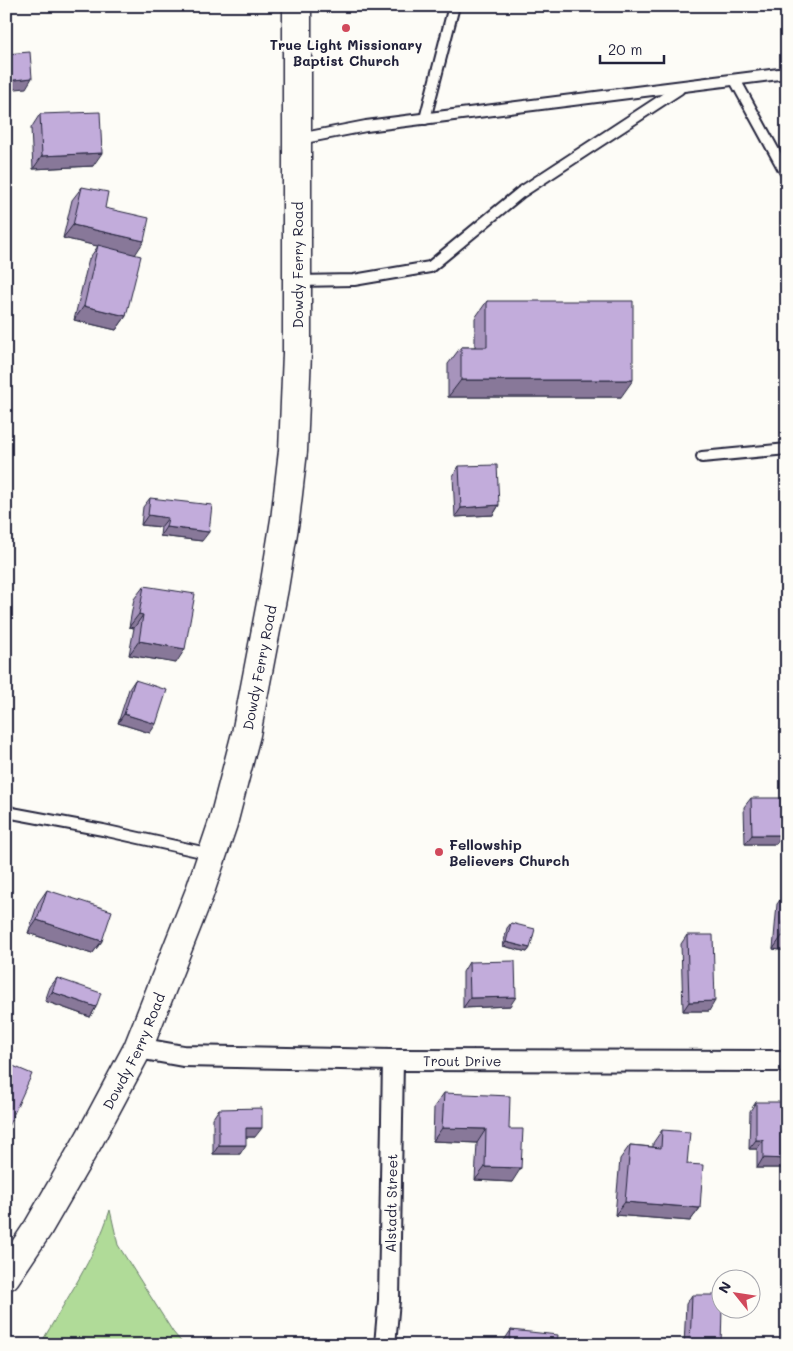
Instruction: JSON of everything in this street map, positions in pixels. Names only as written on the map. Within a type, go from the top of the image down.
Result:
[{"type":"street","name":"Dowdy Ferry Road","points":[[6,1276],[38,1228],[90,1138],[138,1048],[199,894],[246,734],[285,520],[293,441],[297,353],[296,281],[299,139],[297,6]]},
{"type":"street","name":"Trout Drive","points":[[138,1048],[183,1056],[393,1060],[787,1061]]},
{"type":"street","name":"Alstadt Street","points":[[385,1345],[389,1300],[393,1060]]},
{"type":"lane","points":[[425,119],[454,6]]},
{"type":"lane","points":[[299,139],[366,126],[787,73]]},
{"type":"lane","points":[[735,80],[787,175]]},
{"type":"lane","points":[[296,281],[354,280],[430,267],[520,193],[681,87]]},
{"type":"lane","points":[[702,457],[787,449]]},
{"type":"lane","points":[[6,809],[12,813],[103,830],[212,854]]},
{"type":"green space","points":[[110,1210],[118,1245],[173,1332],[184,1345],[40,1345],[88,1262]]},
{"type":"building","points":[[30,52],[32,78],[6,81],[6,54]]},
{"type":"building","points":[[100,112],[102,153],[42,156],[40,114]]},
{"type":"building","points":[[82,187],[108,192],[105,208],[149,218],[144,241],[73,225]]},
{"type":"building","points":[[98,245],[141,256],[126,316],[84,306]]},
{"type":"building","points":[[487,301],[633,301],[633,380],[461,380],[461,347],[487,347]]},
{"type":"building","points":[[497,465],[499,505],[461,508],[459,466]]},
{"type":"building","points":[[150,498],[212,505],[209,532],[166,527],[168,518],[148,515]]},
{"type":"building","points":[[144,586],[195,594],[185,649],[139,641],[143,615],[139,614]]},
{"type":"building","points":[[135,680],[167,690],[156,724],[124,714]]},
{"type":"building","points":[[751,798],[782,798],[782,835],[752,835]]},
{"type":"building","points":[[47,890],[112,911],[102,941],[37,920]]},
{"type":"building","points":[[787,891],[787,936],[782,936]]},
{"type":"building","points":[[511,923],[535,929],[530,948],[506,942]]},
{"type":"building","points":[[687,935],[713,935],[715,1001],[689,1002]]},
{"type":"building","points":[[515,961],[516,997],[470,998],[469,962]]},
{"type":"building","points":[[57,978],[101,993],[96,1007],[52,992]]},
{"type":"building","points":[[6,1063],[32,1074],[6,1131]]},
{"type":"building","points":[[444,1093],[510,1096],[509,1129],[523,1129],[521,1168],[485,1167],[486,1129],[442,1128]]},
{"type":"building","points":[[756,1102],[787,1102],[787,1159],[763,1158],[763,1140],[756,1140]]},
{"type":"building","points":[[262,1108],[262,1128],[246,1128],[246,1145],[219,1145],[219,1109]]},
{"type":"building","points":[[662,1130],[690,1132],[687,1164],[703,1165],[700,1208],[625,1202],[630,1145],[661,1148]]},
{"type":"building","points":[[692,1295],[710,1295],[710,1318],[722,1318],[721,1345],[690,1345]]},
{"type":"building","points":[[511,1330],[558,1335],[557,1345],[509,1345]]},
{"type":"place","name":"True Light Missionary Baptist Church","points":[[346,28]]},
{"type":"place","name":"Fellowship Believers Church","points":[[439,852]]}]
